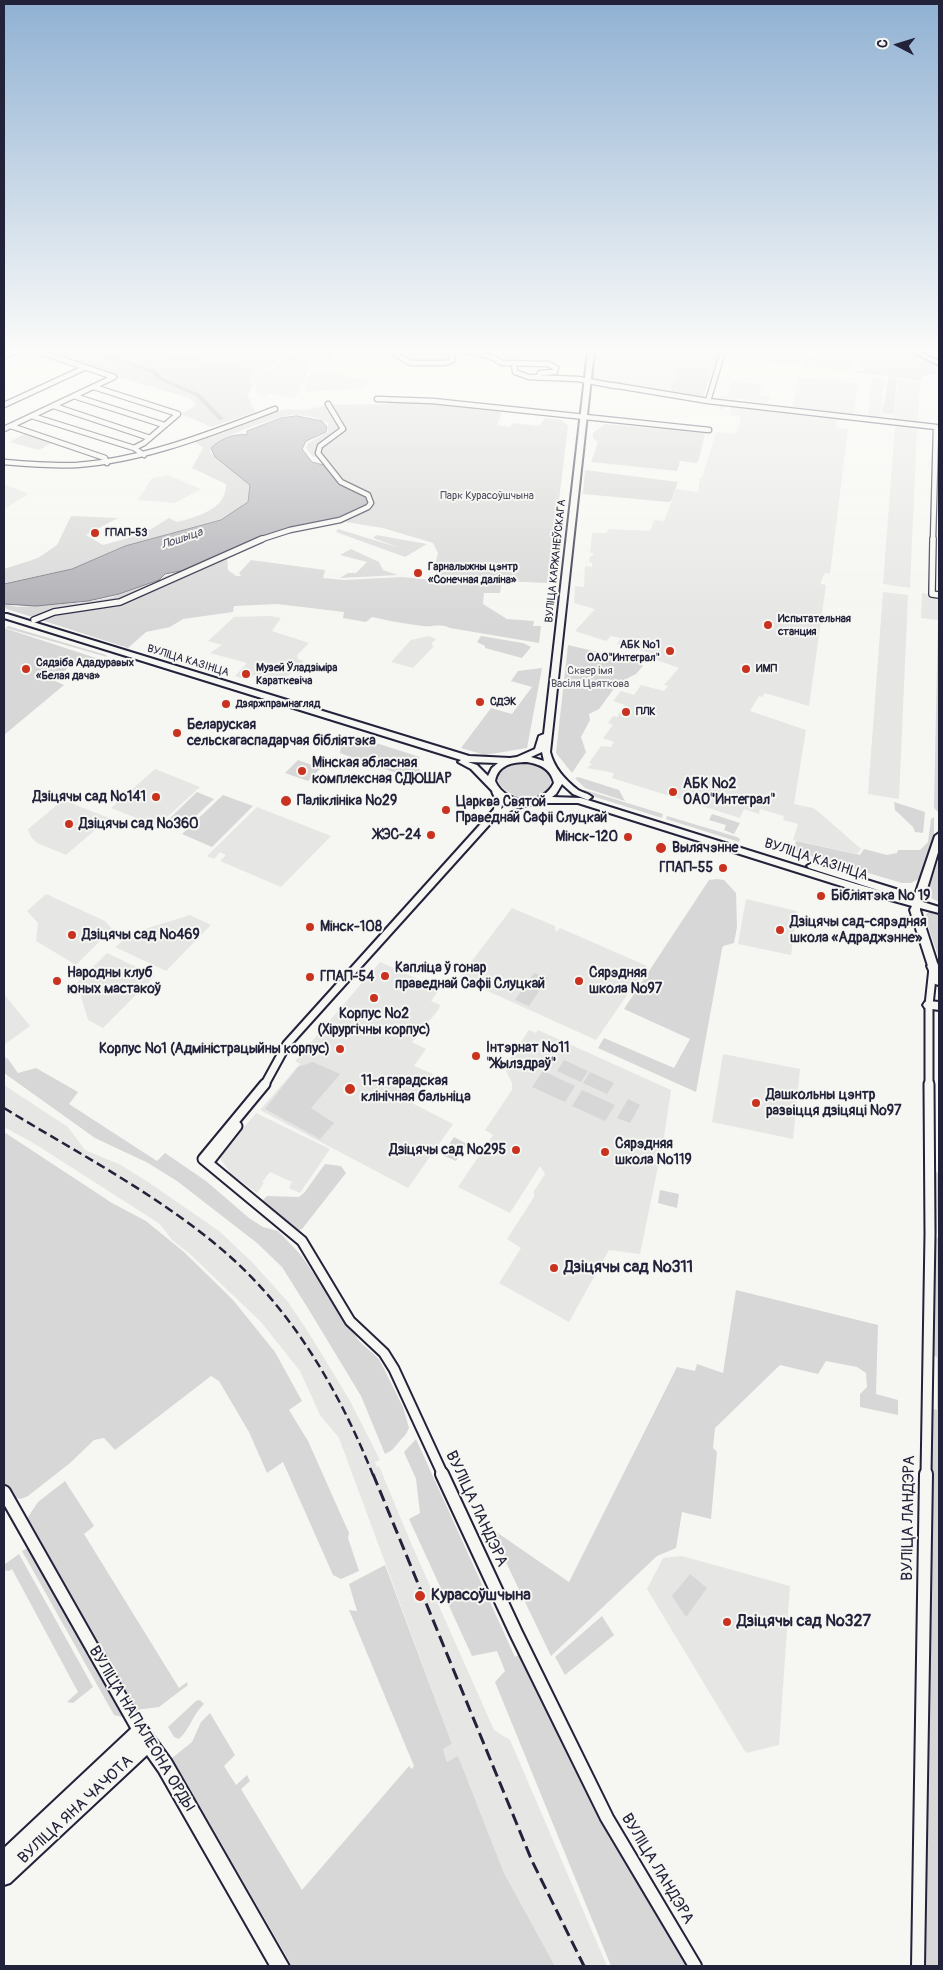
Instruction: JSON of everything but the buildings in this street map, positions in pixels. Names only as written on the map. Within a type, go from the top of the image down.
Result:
[{"type":"highway","points":[[934,966],[939,981]]},
{"type":"main road","name":"ВУЛІЦА КАРЖАНЕЎСКАГА","points":[[555,772],[549,763],[546,752],[556,639],[579,443]]},
{"type":"main road","name":"ВУЛІЦА КАЗІНЦА","points":[[4,616],[51,634]]},
{"type":"main road","name":"ВУЛІЦА КАЗІНЦА","points":[[4,621],[468,759],[483,761],[515,760]]},
{"type":"main road","name":"ВУЛІЦА КАРЖАНЕЎСКАГА","points":[[515,760],[536,752],[542,742],[556,648]]},
{"type":"main road","name":"ВУЛІЦА КАЗІНЦА","points":[[210,682],[468,764],[479,771],[491,784]]},
{"type":"main road","points":[[515,760],[541,762],[555,772],[558,783],[556,789],[540,800],[522,802],[509,800],[496,792],[491,784],[491,777],[495,770],[515,760]]},
{"type":"main road","name":"ВУЛІЦА КАЗІНЦА","points":[[555,772],[576,792],[583,796],[900,893],[919,903],[939,905]]},
{"type":"main road","name":"ВУЛІЦА КАЗІНЦА","points":[[540,800],[578,800],[939,910]]},
{"type":"main road","points":[[934,966],[935,957],[921,916],[919,903],[922,885],[939,836]]},
{"type":"main road","points":[[919,903],[939,854]]},
{"type":"main road","points":[[900,893],[912,892],[922,885]]},
{"type":"main road","name":"ВУЛІЦА ЯНА ЧАЧОТА","points":[[4,1859],[144,1738]]},
{"type":"main road","name":"ВУЛІЦА ЯНА ЧАЧОТА","points":[[4,1877],[144,1738]]},
{"type":"main road","name":"ВУЛІЦА НАПАЛЕОНА ОРДЫ","points":[[144,1738],[165,1766],[280,1966]]},
{"type":"street","points":[[60,443],[104,458],[107,462]]},
{"type":"street","points":[[118,443],[134,448],[144,455]]},
{"type":"street","points":[[134,448],[142,443]]},
{"type":"street","points":[[4,462],[55,466],[107,462],[144,455],[178,443]]},
{"type":"street","points":[[34,620],[59,610],[97,608],[120,602],[278,533],[346,517],[361,511],[371,503],[368,495],[348,486],[336,476],[318,454],[320,446],[325,443]]},
{"type":"street","points":[[936,443],[932,594],[939,595]]},
{"type":"street","points":[[205,1161],[267,1082],[277,1060],[288,1044],[497,811],[500,802],[496,792]]},
{"type":"street","points":[[205,1161],[274,1081],[290,1048],[501,813],[522,802]]},
{"type":"street","points":[[934,966],[934,1006]]},
{"type":"street","name":"ВУЛІЦА ЛАНДЭРА","points":[[918,1966],[930,1234],[929,1018],[934,1006]]},
{"type":"street","name":"ВУЛІЦА ЛАНДЭРА","points":[[205,1161],[302,1241],[350,1321],[384,1353],[394,1369],[516,1632],[608,1818],[696,1966]]},
{"type":"street","name":"ВУЛІЦА НАПАЛЕОНА ОРДЫ","points":[[4,1492],[144,1738]]},
{"type":"shaded area","points":[[713,443],[846,443],[830,574],[825,573],[821,581],[821,584],[826,585],[809,706],[765,693],[762,697],[759,696],[750,711],[806,730],[794,804],[813,808],[820,813],[861,849],[857,854],[793,840],[798,824],[783,820],[784,816],[760,809],[759,814],[744,809],[740,818],[612,778],[614,773],[587,768],[592,764],[589,763],[601,746],[611,747],[614,742],[603,738],[613,725],[608,723],[613,716],[617,717],[625,705],[613,701],[621,691],[634,695],[641,685],[664,691],[668,686],[664,685],[679,668],[648,657],[650,653],[617,644],[621,638],[611,636],[606,641],[575,631],[595,609],[574,603],[575,586],[584,587],[585,566],[592,567],[592,563],[589,562],[590,556],[593,556],[593,553],[590,553],[592,533],[607,533],[608,529],[650,531],[654,520],[664,521],[676,489],[698,492],[700,478],[702,478]]},
{"type":"shaded area","points":[[894,443],[916,443],[910,588],[883,584]]},
{"type":"shaded area","points":[[168,475],[201,489],[175,503],[138,500],[152,478]]},
{"type":"shaded area","points":[[4,484],[29,494],[4,509]]},
{"type":"shaded area","points":[[883,592],[908,595],[899,799],[868,794]]},
{"type":"shaded area","points":[[922,593],[939,596],[938,620],[921,618]]},
{"type":"shaded area","points":[[270,616],[281,618],[272,631],[309,643],[297,655],[298,659],[304,661],[277,686],[254,678],[257,676],[255,675],[247,680],[235,676],[247,663],[210,653],[222,645],[208,641],[234,617]]},
{"type":"shaded area","points":[[429,636],[436,639],[431,644],[434,646],[413,668],[391,662],[411,640]]},
{"type":"shaded area","name":"Дзіцячы сад №141","points":[[155,769],[200,787],[157,826],[111,808]]},
{"type":"shaded area","name":"Дзіцячы сад №360","points":[[63,800],[109,818],[66,855],[37,843],[31,837],[28,829]]},
{"type":"shaded area","points":[[257,807],[331,836],[281,887],[220,861],[226,855],[220,852],[214,859],[207,856]]},
{"type":"shaded area","name":"Дзіцячы сад №469","points":[[46,894],[105,921],[112,929],[76,965],[36,941],[38,923],[27,911]]},
{"type":"shaded area","points":[[746,899],[797,911],[791,955],[738,944]]},
{"type":"shaded area","name":"Сярэдняя школа №97","points":[[512,908],[555,926],[556,932],[560,928],[647,966],[596,1040],[459,978]]},
{"type":"shaded area","points":[[190,915],[211,925],[166,971],[115,947],[132,933]]},
{"type":"shaded area","points":[[107,953],[155,976],[103,1028],[88,1020],[77,983]]},
{"type":"shaded area","name":"11-я гарадская клінічная бальніца","points":[[380,962],[440,989],[431,1001],[440,1005],[439,1009],[412,1042],[426,1049],[414,1066],[433,1074],[412,1103],[453,1124],[408,1188],[260,1110],[300,1064],[295,1061]]},
{"type":"shaded area","points":[[4,994],[30,1026],[4,1045]]},
{"type":"shaded area","name":"Сярэдняя школа №119","points":[[529,1030],[536,1033],[538,1030],[671,1090],[664,1137],[640,1254],[609,1250],[569,1322],[499,1283],[521,1248],[507,1239],[534,1197],[534,1191],[545,1174],[540,1166],[510,1213],[458,1187],[493,1135],[485,1130],[512,1090],[512,1083],[504,1067]]},
{"type":"shaded area","name":"Дашкольны цэнтр развіцця дзіцяці №97","points":[[723,1054],[800,1069],[793,1139],[712,1122]]},
{"type":"shaded area","points":[[4,1085],[68,1127],[85,1150],[121,1165],[219,1231],[252,1262],[288,1302],[349,1399],[380,1460],[375,1462],[377,1467],[379,1466],[494,1730],[510,1740],[607,1966],[555,1966],[504,1873],[458,1757],[447,1762],[443,1749],[452,1744],[339,1438],[320,1415],[300,1371],[261,1322],[190,1254],[172,1240],[160,1224],[35,1144],[4,1127]]},
{"type":"shaded area","points":[[256,1113],[330,1149],[300,1193],[289,1188],[292,1182],[270,1172],[262,1182],[264,1183],[257,1193],[232,1175],[219,1157]]},
{"type":"shaded area","name":"Дзіцячы сад №327","points":[[682,1556],[790,1586],[779,1745],[746,1753],[647,1589],[663,1558]]},
{"type":"green space","points":[[13,443],[51,443],[39,450]]},
{"type":"green space","name":"Парк Курасоўшчына","points":[[196,443],[218,443],[210,450],[213,456],[246,480],[250,486],[248,501],[233,514],[218,521],[122,547],[71,569],[4,583],[4,569],[38,558],[57,545],[71,516],[118,518],[86,535],[103,545],[143,534],[169,518],[177,522],[185,520],[202,514],[216,506],[222,500],[226,484],[192,468],[203,448]]},
{"type":"green space","name":"Парк Курасоўшчына","points":[[308,443],[566,443],[547,583],[502,581],[500,593],[484,593],[483,604],[507,619],[534,621],[533,626],[541,626],[539,643],[444,626],[423,626],[372,617],[366,622],[343,618],[344,612],[277,604],[234,606],[233,612],[183,619],[170,627],[146,632],[128,648],[4,608],[4,604],[17,607],[80,603],[109,598],[159,581],[165,576],[188,572],[227,556],[228,570],[236,576],[241,576],[239,573],[251,560],[325,570],[323,578],[344,580],[403,577],[432,580],[437,575],[434,568],[438,553],[433,543],[383,528],[346,522],[346,519],[371,506],[373,498],[343,481],[324,458],[313,457],[306,448]]},
{"type":"green space","points":[[598,443],[703,443],[697,463],[680,461],[677,471],[591,462]]},
{"type":"green space","points":[[585,470],[678,482],[671,501],[668,502],[583,494]]},
{"type":"green space","points":[[338,529],[400,548],[373,538],[376,535],[427,544],[405,557],[336,532]]},
{"type":"green space","points":[[351,549],[379,562],[383,570],[398,575],[340,578],[348,573],[356,573],[367,562],[340,555]]},
{"type":"green space","points":[[939,619],[939,813],[934,808]]},
{"type":"green space","points":[[8,626],[106,655],[107,657],[6,628]]},
{"type":"green space","points":[[4,628],[99,659],[92,664],[78,660],[53,680],[64,685],[4,735]]},
{"type":"green space","points":[[481,636],[523,643],[531,647],[522,658],[485,648],[485,646],[477,642]]},
{"type":"green space","name":"Сквер імя Васіля Цвяткова","points":[[568,645],[640,662],[643,666],[636,674],[618,683],[599,709],[589,714],[590,720],[581,737],[586,752],[572,773],[556,753]]},
{"type":"green space","name":"Сквер імя Васіля Цвяткова","points":[[542,668],[527,748],[485,755],[461,748],[491,708],[512,714],[532,687],[511,681],[518,671]]},
{"type":"green space","points":[[351,735],[420,757],[415,766],[423,772],[416,780],[340,753],[341,745]]},
{"type":"green space","name":"Мінская абласная комплексная СДЮШАР","points":[[298,760],[312,765],[316,761],[325,764],[308,781],[285,773]]},
{"type":"green space","points":[[517,764],[537,766],[546,771],[551,780],[546,792],[536,798],[523,798],[501,786],[498,778],[502,770]]},
{"type":"green space","points":[[578,777],[619,790],[625,801],[585,788],[575,778]]},
{"type":"green space","points":[[585,790],[663,814],[662,818],[583,793]]},
{"type":"green space","points":[[197,792],[214,799],[184,827],[167,821]]},
{"type":"green space","points":[[223,795],[253,806],[212,847],[182,834]]},
{"type":"green space","points":[[894,802],[925,812],[923,833],[915,832],[913,827],[895,810]]},
{"type":"green space","points":[[712,814],[740,823],[734,834],[724,830],[726,825],[709,820]]},
{"type":"green space","points":[[667,816],[737,837],[740,839],[739,842],[666,819]]},
{"type":"green space","points":[[934,817],[934,840],[921,878],[911,883],[902,883],[794,851],[796,841],[860,855],[864,849],[887,855],[897,853],[898,850],[920,850],[928,842],[931,819]]},
{"type":"green space","points":[[939,858],[939,902],[929,897],[928,890]]},
{"type":"green space","points":[[709,880],[724,880],[736,893],[737,927],[734,943],[723,946],[722,949],[696,1092],[598,1048],[604,1038],[674,1068],[690,1039],[624,1009]]},
{"type":"green space","points":[[929,912],[939,913],[939,959],[926,920],[926,914]]},
{"type":"green space","points":[[534,973],[548,978],[529,1006],[515,1000]]},
{"type":"green space","points":[[4,1057],[8,1059],[18,1073],[36,1068],[78,1092],[69,1104],[157,1161],[165,1153],[206,1181],[249,1218],[263,1227],[278,1231],[301,1255],[359,1341],[379,1359],[403,1407],[409,1428],[392,1450],[385,1454],[361,1396],[282,1267],[257,1243],[177,1181],[148,1163],[95,1138],[4,1073]]},
{"type":"green space","points":[[564,1060],[588,1071],[581,1082],[557,1071]]},
{"type":"green space","points":[[313,1062],[340,1074],[311,1108],[334,1123],[320,1139],[265,1109],[298,1067]]},
{"type":"green space","points":[[543,1071],[575,1086],[565,1102],[532,1087]]},
{"type":"green space","points":[[590,1072],[614,1083],[607,1094],[583,1083]]},
{"type":"green space","points":[[582,1090],[615,1105],[605,1121],[572,1106]]},
{"type":"green space","points":[[628,1099],[640,1105],[630,1123],[617,1118]]},
{"type":"green space","points":[[4,1132],[112,1203],[146,1221],[184,1252],[233,1300],[275,1352],[302,1401],[289,1410],[308,1441],[349,1533],[348,1538],[359,1571],[341,1579],[333,1575],[283,1462],[267,1473],[249,1432],[219,1381],[211,1376],[115,1450],[104,1438],[94,1440],[70,1463],[28,1496],[21,1499],[12,1497],[4,1483]]},
{"type":"green space","points":[[454,1137],[467,1144],[456,1161],[442,1155]]},
{"type":"green space","points":[[325,1164],[341,1166],[346,1173],[302,1229],[298,1231],[262,1201],[267,1196],[299,1197]]},
{"type":"green space","points":[[939,1172],[937,1233],[934,1233],[934,1173]]},
{"type":"green space","points":[[660,1190],[679,1194],[677,1208],[658,1203]]},
{"type":"green space","points":[[934,1237],[939,1238],[939,1966],[922,1966],[933,1409],[937,1410],[937,1357],[932,1355]]},
{"type":"green space","points":[[736,1290],[878,1325],[876,1394],[898,1400],[898,1415],[860,1407],[860,1394],[867,1387],[866,1373],[857,1367],[826,1361],[818,1374],[780,1365],[715,1428],[713,1448],[717,1452],[711,1519],[682,1512],[676,1548],[657,1556],[551,1656],[489,1527],[569,1582],[677,1367],[695,1371],[697,1364],[723,1373]]},
{"type":"green space","points":[[416,1439],[515,1657],[522,1653],[635,1875],[688,1966],[611,1966],[495,1682],[505,1671],[497,1651],[472,1656],[409,1519],[420,1513],[416,1479],[404,1452]]},
{"type":"green space","points":[[65,1481],[94,1526],[84,1534],[179,1688],[187,1682],[188,1685],[159,1707],[135,1710],[130,1703],[26,1520],[38,1502]]},
{"type":"green space","points":[[28,1548],[31,1550],[124,1715],[122,1717],[114,1715],[22,1551]]},
{"type":"green space","points":[[19,1554],[93,1687],[73,1703],[67,1702],[78,1692],[12,1569],[9,1571],[4,1570],[5,1564]]},
{"type":"green space","points":[[385,1565],[452,1744],[443,1749],[447,1762],[458,1756],[504,1873],[555,1966],[292,1966],[172,1758],[192,1742],[201,1722],[210,1713],[235,1755],[224,1766],[236,1785],[247,1775],[250,1781],[241,1789],[302,1890],[409,1766],[412,1769],[414,1766],[349,1610],[357,1611],[349,1584]]},
{"type":"green space","points":[[690,1574],[707,1588],[686,1617],[672,1596]]},
{"type":"green space","points":[[602,1616],[614,1635],[565,1675],[555,1657]]},
{"type":"green space","points":[[200,1700],[204,1704],[186,1731],[179,1739],[174,1737],[168,1727],[196,1701]]},
{"type":"water","name":"Лошыца","points":[[218,443],[305,443],[302,449],[312,462],[327,466],[339,483],[367,497],[369,503],[364,508],[338,519],[266,536],[186,570],[165,574],[159,580],[119,594],[88,601],[36,606],[4,604],[4,584],[72,569],[125,546],[221,520],[248,502],[250,485],[215,457],[211,448]]},
{"type":"railway","points":[[4,1108],[174,1212],[226,1253],[250,1276],[273,1301],[313,1355],[346,1414],[373,1475]]},
{"type":"railway","points":[[373,1474],[532,1861],[584,1966]]},
{"type":"place","name":"ГПАП-53","points":[[95,533]]},
{"type":"place","name":"Гарналыжны цэнтр «Сонечная даліна»","points":[[418,573]]},
{"type":"place","name":"Испытательная станция","points":[[768,625]]},
{"type":"place","name":"АБК №1 ОАО\"Интеграл\"","points":[[670,651]]},
{"type":"place","name":"Сядзіба Ададуравых «Белая дача»","points":[[26,669]]},
{"type":"place","name":"ИМП","points":[[746,669]]},
{"type":"place","name":"Музей Ўладзіміра Караткевіча","points":[[246,674]]},
{"type":"place","name":"СДЭК","points":[[480,702]]},
{"type":"place","name":"Дзяржпрамнагляд","points":[[226,704]]},
{"type":"place","name":"ПЛК","points":[[626,712]]},
{"type":"place","name":"Беларуская сельскагаспадарчая бібліятэка","points":[[177,733]]},
{"type":"place","name":"Мінская абласная комплексная СДЮШАР","points":[[302,771]]},
{"type":"place","name":"АБК №2 ОАО\"Интеграл\"","points":[[673,792]]},
{"type":"place","name":"Дзіцячы сад №141","points":[[156,797]]},
{"type":"place","name":"Паліклініка №29","points":[[286,801]]},
{"type":"place","name":"Царква Святой Праведнай Сафіі Слуцкай","points":[[446,810]]},
{"type":"place","name":"Дзіцячы сад №360","points":[[69,824]]},
{"type":"place","name":"ЖЭС-24","points":[[431,835]]},
{"type":"place","name":"Мінск-120","points":[[628,837]]},
{"type":"place","name":"Вылячэнне","points":[[661,848]]},
{"type":"place","name":"ГПАП-55","points":[[723,868]]},
{"type":"place","name":"Бібліятэка № 19","points":[[821,896]]},
{"type":"place","name":"Мінск-108","points":[[310,927]]},
{"type":"place","name":"Дзіцячы сад-сярэдняя школа «Адраджэнне»","points":[[780,930]]},
{"type":"place","name":"Дзіцячы сад №469","points":[[72,935]]},
{"type":"place","name":"Капліца ў гонар праведнай Сафіі Слуцкай","points":[[385,976]]},
{"type":"place","name":"ГПАП-54","points":[[310,977]]},
{"type":"place","name":"Народны клуб юных мастакоў","points":[[57,981]]},
{"type":"place","name":"Сярэдняя школа №97","points":[[579,981]]},
{"type":"place","name":"Корпус №2 (Хірургічны корпус)","points":[[374,998]]},
{"type":"place","name":"Корпус №1 (Адміністрацыйны корпус)","points":[[340,1049]]},
{"type":"place","name":"Інтэрнат №11 \"Жылздраў\"","points":[[476,1056]]},
{"type":"place","name":"11-я гарадская клінічная бальніца","points":[[350,1089]]},
{"type":"place","name":"Дашкольны цэнтр развіцця дзіцяці №97","points":[[756,1103]]},
{"type":"place","name":"Дзіцячы сад №295","points":[[516,1150]]},
{"type":"place","name":"Сярэдняя школа №119","points":[[605,1152]]},
{"type":"place","name":"Дзіцячы сад №311","points":[[554,1268]]},
{"type":"place","name":"Курасоўшчына","points":[[420,1596]]},
{"type":"place","name":"Дзіцячы сад №327","points":[[727,1622]]}]
